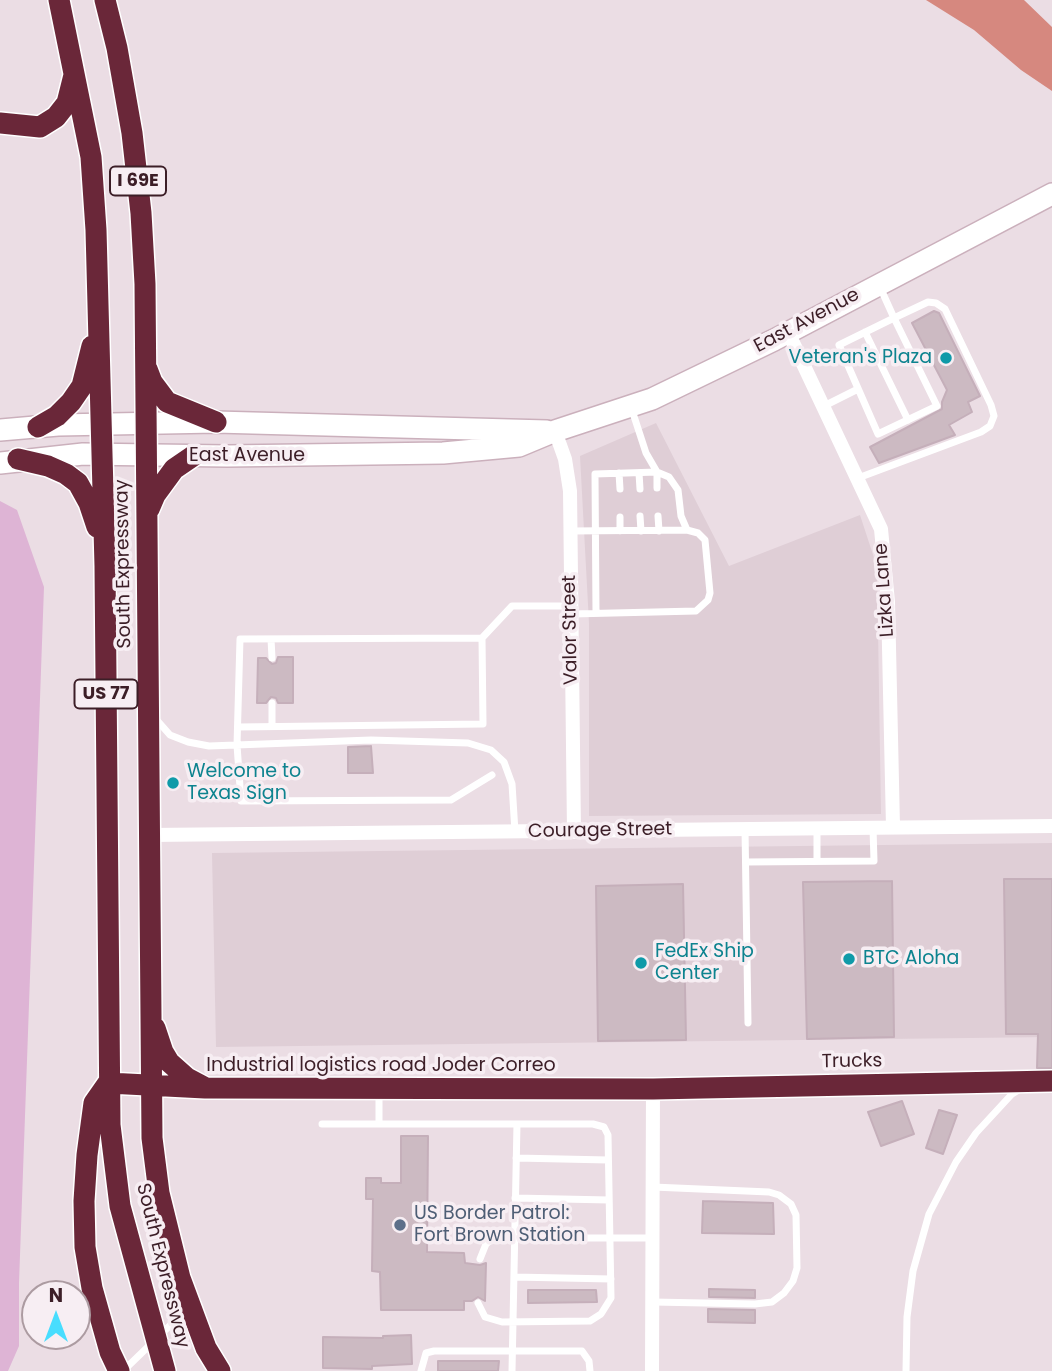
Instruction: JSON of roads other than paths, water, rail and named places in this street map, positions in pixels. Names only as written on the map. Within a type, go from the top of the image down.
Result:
[{"type":"highway","name":"South Expressway","points":[[59,0],[91,157],[99,316],[105,566],[110,1125],[120,1206],[165,1371]]},
{"type":"highway","name":"South Expressway","points":[[106,0],[132,133],[141,213],[147,514],[152,1138],[159,1193],[180,1279],[206,1348],[220,1371]]},
{"type":"highway","points":[[0,123],[40,127],[55,117],[67,103],[75,70]]},
{"type":"highway","points":[[38,427],[64,409],[82,386],[99,316]]},
{"type":"highway","points":[[145,364],[152,382],[167,402],[216,422]]},
{"type":"highway","points":[[147,514],[155,495],[174,469],[193,456]]},
{"type":"highway","points":[[9,461],[57,470],[78,483],[96,520],[105,566]]},
{"type":"highway","points":[[149,1005],[158,1041],[169,1062],[205,1088]]},
{"type":"highway","name":"Trucks","points":[[653,1089],[1042,1081]]},
{"type":"highway","points":[[108,1083],[94,1103],[87,1154],[85,1247],[92,1288],[110,1352],[121,1371]]},
{"type":"highway","name":"Industrial logistics road Joder Correo","points":[[108,1083],[205,1088],[653,1089]]},
{"type":"street","name":"East Avenue","points":[[9,461],[102,454],[193,456],[443,453],[519,446],[555,431],[652,400],[1052,194]]},
{"type":"street","name":"Lizka Lane","points":[[788,332],[881,529],[888,602],[893,827]]},
{"type":"street","name":"East Avenue","points":[[0,430],[216,422],[555,431]]},
{"type":"street","name":"Valor Street","points":[[555,431],[568,472],[574,832]]},
{"type":"street","name":"Courage Street","points":[[149,835],[1052,826]]},
{"type":"street","points":[[652,1371],[653,1089]]},
{"type":"lane","points":[[858,478],[981,432],[990,426],[993,416],[991,405],[945,309],[936,303],[928,302],[894,318],[865,332],[839,345],[878,434],[937,406],[894,318],[878,284]]},
{"type":"lane","points":[[865,332],[908,420]]},
{"type":"lane","points":[[824,406],[858,389]]},
{"type":"lane","points":[[631,406],[646,453],[657,472],[657,488]]},
{"type":"lane","points":[[596,613],[595,474],[657,472],[669,477],[678,490],[681,516],[687,530]]},
{"type":"lane","points":[[620,473],[620,489]]},
{"type":"lane","points":[[639,473],[640,489]]},
{"type":"lane","points":[[640,516],[641,531]]},
{"type":"lane","points":[[658,516],[659,531]]},
{"type":"lane","points":[[620,517],[620,531]]},
{"type":"lane","points":[[238,727],[483,724],[482,638],[512,606],[596,613],[695,611],[703,606],[710,593],[705,540],[698,533],[687,530],[570,531]]},
{"type":"lane","points":[[482,638],[240,639],[237,745],[241,801],[451,800],[492,775]]},
{"type":"lane","points":[[271,639],[272,657]]},
{"type":"lane","points":[[272,703],[272,726]]},
{"type":"lane","points":[[148,708],[170,735],[188,743],[209,746],[371,740],[468,743],[491,750],[504,762],[512,784],[515,832]]},
{"type":"lane","points":[[817,828],[817,861]]},
{"type":"lane","points":[[746,862],[874,861],[873,828]]},
{"type":"lane","points":[[745,830],[748,1023]]},
{"type":"lane","points":[[906,1371],[907,1317],[913,1271],[929,1214],[956,1162],[976,1133],[1012,1094],[1042,1081]]},
{"type":"lane","points":[[379,1088],[379,1124]]},
{"type":"lane","points":[[322,1124],[604,1126],[608,1135],[611,1298],[601,1314],[590,1321],[502,1322],[485,1317],[478,1303]]},
{"type":"lane","points":[[512,1371],[517,1124]]},
{"type":"lane","points":[[516,1158],[608,1160]]},
{"type":"lane","points":[[653,1187],[769,1192],[779,1195],[790,1204],[796,1215],[797,1268],[793,1281],[784,1293],[772,1302],[653,1302]]},
{"type":"lane","points":[[515,1198],[609,1200]]},
{"type":"lane","points":[[480,1259],[486,1244],[494,1238],[653,1238]]},
{"type":"lane","points":[[514,1278],[611,1279]]},
{"type":"lane","points":[[121,1371],[190,1306]]},
{"type":"lane","points":[[421,1371],[426,1353],[434,1350],[582,1351],[589,1361],[590,1371]]},
{"type":"place","name":"Veteran's Plaza","points":[[946,358]]},
{"type":"place","name":"Welcome to Texas Sign","points":[[173,783]]},
{"type":"place","name":"BTC Aloha","points":[[849,959]]},
{"type":"place","name":"FedEx Ship Center","points":[[641,963]]},
{"type":"place","name":"US Border Patrol: Fort Brown Station","points":[[400,1225]]}]
